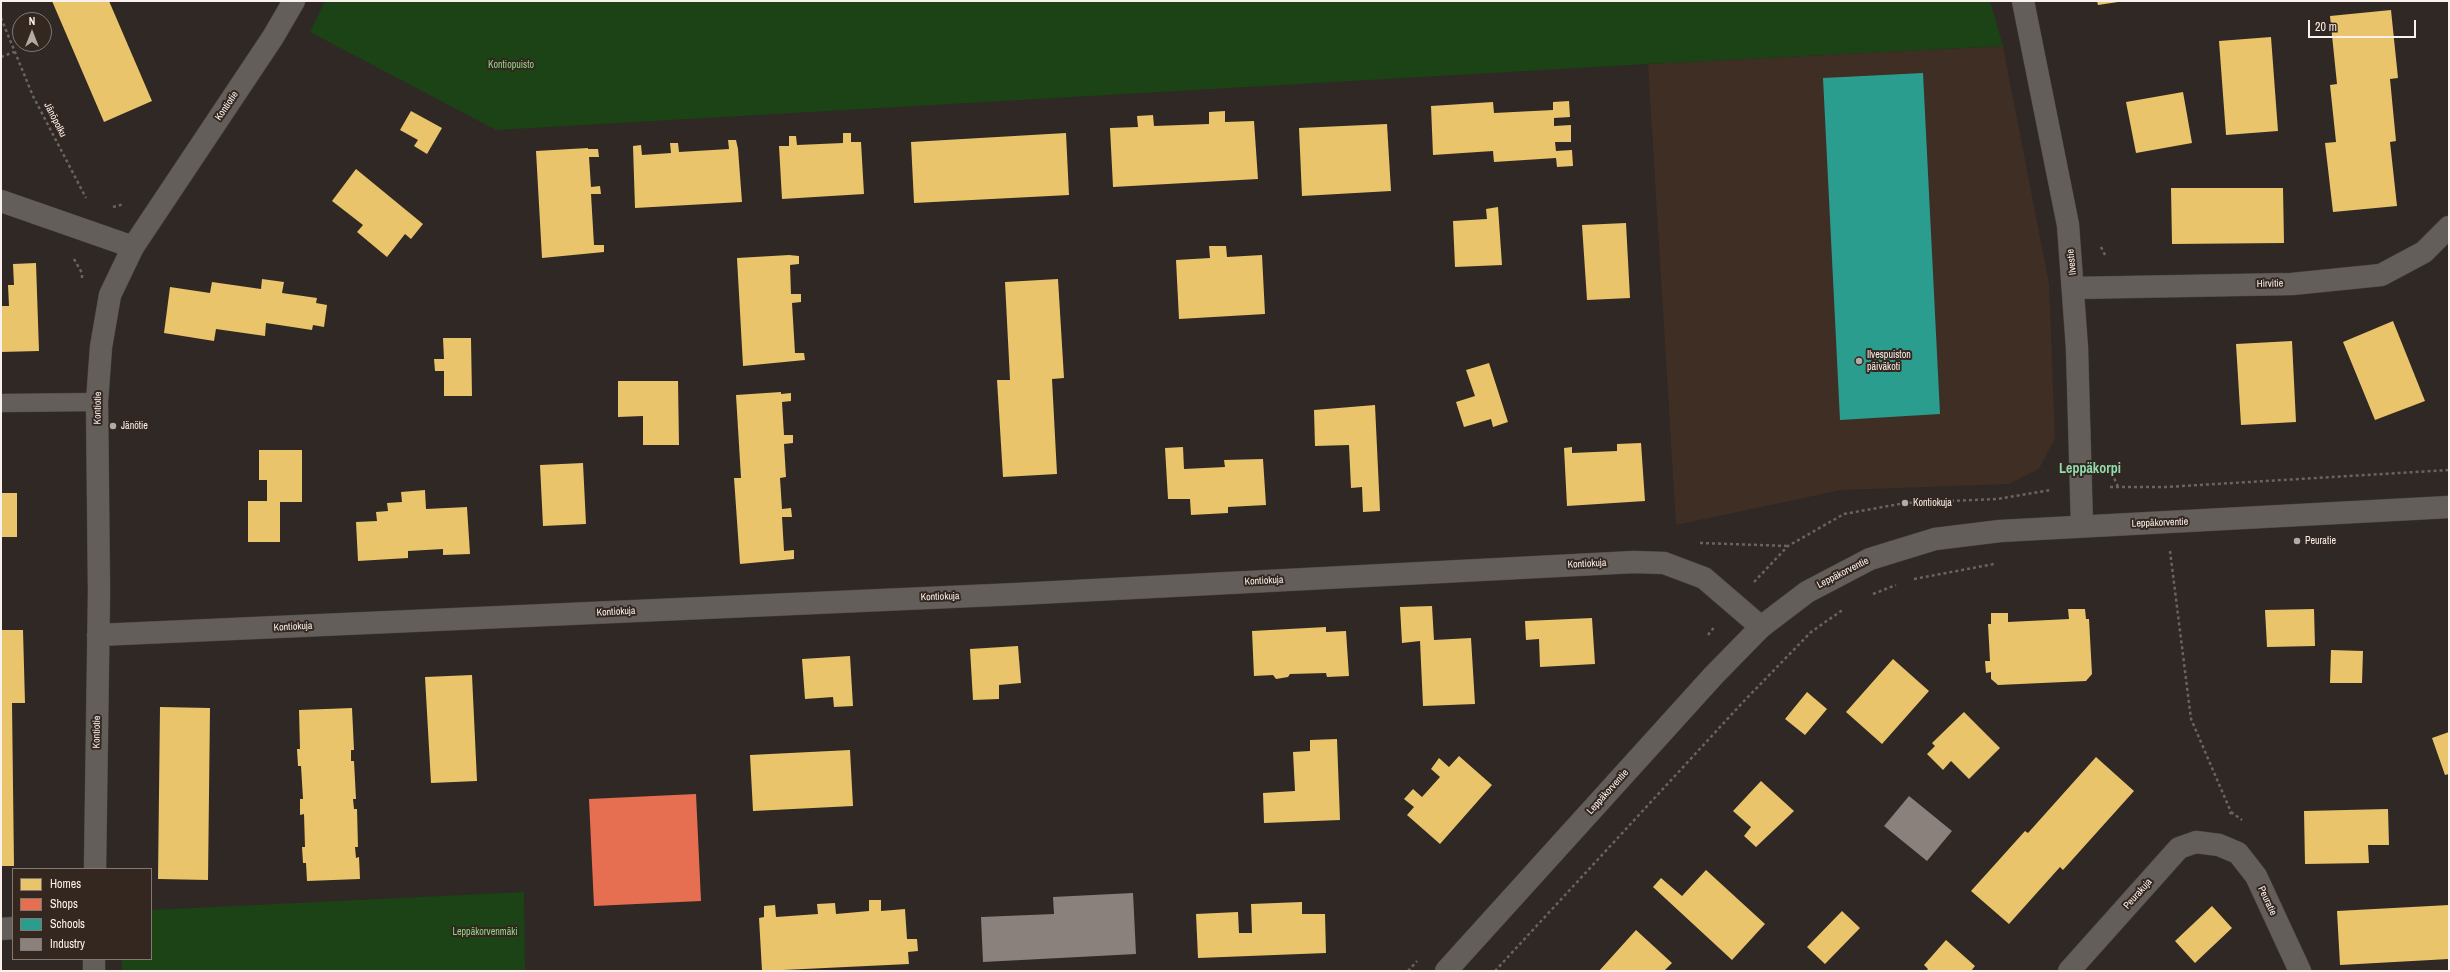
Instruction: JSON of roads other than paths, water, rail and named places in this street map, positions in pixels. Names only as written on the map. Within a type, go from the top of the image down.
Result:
[{"type":"street","name":"Kontiotie","points":[[95,868],[98,636],[97,402],[101,347],[110,295],[133,247],[273,37],[294,1]]},
{"type":"street","name":"Ilvestie","points":[[2023,1],[2068,225],[2074,288],[2082,526]]},
{"type":"street","points":[[1,201],[133,247]]},
{"type":"street","name":"Hirvitie","points":[[2074,288],[2292,284],[2381,275],[2424,252],[2449,227]]},
{"type":"street","name":"Leppäkorventie","points":[[1446,971],[1714,675],[1761,627],[1807,592],[1870,559],[1935,539],[2000,531],[2449,507]]},
{"type":"street","name":"Kontiokuja","points":[[98,636],[1033,593],[1634,562],[1664,563],[1704,578],[1735,602],[1761,627]]},
{"type":"street","name":"Peurakuja","points":[[2069,971],[2179,848],[2196,842],[2219,845]]},
{"type":"street","name":"Peuratie","points":[[2219,845],[2238,852],[2256,876],[2300,971]]},
{"type":"street","points":[[1,929],[12,928]]},
{"type":"street","points":[[94,960],[94,971]]},
{"type":"lane","points":[[1,403],[97,402]]},
{"type":"place","name":"Ilvespuiston päiväkoti","points":[[1859,361]]},
{"type":"place","name":"Jänötie","points":[[113,426]]},
{"type":"place","name":"Kontiokuja","points":[[1905,503]]},
{"type":"place","name":"Peuratie","points":[[2297,541]]},
{"type":"district","name":"Leppäkorpi","points":[[2090,469]]},
{"type":"park label","name":"Kontiopuisto","points":[[511,65]]},
{"type":"park label","name":"Leppäkorvenmäki","points":[[485,932]]}]
